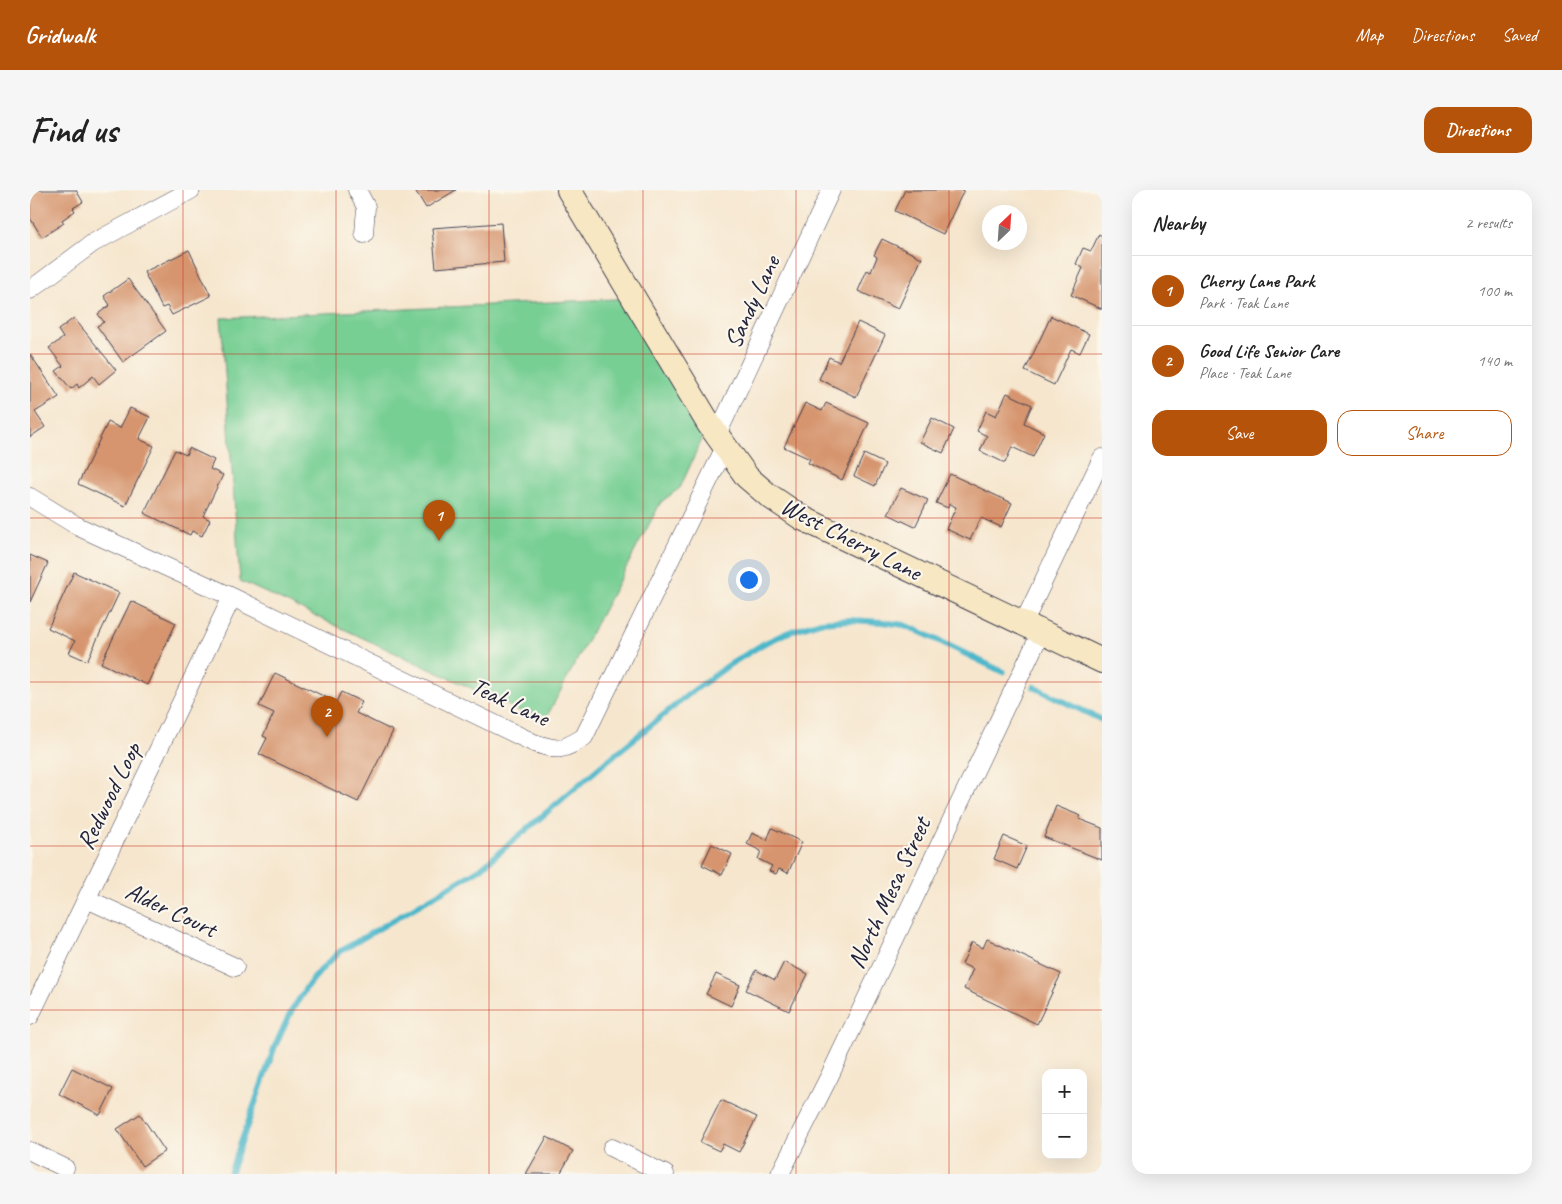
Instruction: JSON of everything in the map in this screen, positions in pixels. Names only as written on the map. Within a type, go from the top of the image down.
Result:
[{"type":"street","points":[[30,290],[92,242],[191,190]]},
{"type":"street","points":[[357,190],[366,206],[364,234]]},
{"type":"street","name":"West Cherry Lane","points":[[570,190],[709,424],[747,478],[802,518],[1102,661]]},
{"type":"street","name":"Sandy Lane","points":[[721,441],[831,190]]},
{"type":"street","name":"Teak Lane","points":[[232,597],[534,743],[556,750],[570,745],[584,736],[721,441]]},
{"type":"street","name":"North Mesa Street","points":[[780,1174],[834,1066],[1032,628],[1102,458]]},
{"type":"street","points":[[30,497],[80,527],[232,597]]},
{"type":"street","name":"Redwood Loop","points":[[30,1016],[232,597]]},
{"type":"street","name":"Alder Court","points":[[87,899],[235,967]]},
{"type":"street","points":[[612,1148],[665,1174]]},
{"type":"street","points":[[30,1151],[65,1168]]},
{"type":"green space","points":[[634,298],[709,424],[680,488],[661,502],[544,722],[240,581],[221,318]]},
{"type":"building","points":[[30,190],[76,190],[83,202],[73,208],[75,211],[62,220],[64,223],[42,237],[30,218]]},
{"type":"building","points":[[415,190],[456,190],[426,208]]},
{"type":"building","points":[[905,190],[964,190],[943,234],[895,211]]},
{"type":"building","points":[[501,223],[504,262],[436,268],[432,228]]},
{"type":"building","points":[[1099,234],[1102,236],[1102,309],[1071,295],[1083,268],[1076,264],[1083,248],[1091,251]]},
{"type":"building","points":[[882,239],[922,258],[898,309],[858,291],[867,270],[871,272],[877,257],[874,255]]},
{"type":"building","points":[[189,250],[211,296],[172,315],[167,306],[162,308],[144,272]]},
{"type":"building","points":[[128,279],[166,331],[123,362],[97,326],[104,322],[98,314],[110,305],[104,296]]},
{"type":"building","points":[[1051,316],[1089,334],[1080,353],[1071,349],[1054,385],[1025,371]]},
{"type":"building","points":[[74,318],[116,370],[99,384],[93,376],[79,388],[77,384],[71,389],[56,371],[63,366],[49,348],[63,338],[58,330]]},
{"type":"building","points":[[858,322],[885,335],[856,397],[819,379],[829,357],[839,362]]},
{"type":"building","points":[[30,354],[59,397],[35,412],[45,427],[30,437]]},
{"type":"building","points":[[1007,393],[1032,405],[1024,423],[1044,433],[1033,457],[1012,447],[1005,463],[980,451],[987,436],[977,431],[986,411],[996,416]]},
{"type":"building","points":[[805,403],[822,411],[826,403],[869,423],[842,480],[808,463],[810,459],[784,447]]},
{"type":"building","points":[[130,408],[150,417],[139,439],[154,446],[125,506],[78,484],[108,422],[120,428]]},
{"type":"building","points":[[932,418],[954,429],[943,453],[920,442]]},
{"type":"building","points":[[189,448],[214,460],[210,469],[223,475],[203,516],[210,520],[202,536],[192,531],[190,535],[144,513],[175,450],[186,455]]},
{"type":"building","points":[[864,454],[885,464],[875,486],[854,476]]},
{"type":"building","points":[[950,474],[1012,503],[1001,527],[981,518],[970,540],[946,529],[956,507],[949,504],[948,508],[936,503]]},
{"type":"building","points":[[901,488],[928,500],[915,527],[888,514]]},
{"type":"building","points":[[30,555],[48,563],[30,602]]},
{"type":"building","points":[[74,572],[119,593],[87,661],[69,653],[75,641],[48,628]]},
{"type":"building","points":[[131,601],[176,623],[147,685],[101,663]]},
{"type":"building","points":[[275,673],[336,702],[341,692],[362,702],[356,713],[393,731],[358,802],[259,754],[267,738],[263,736],[274,713],[259,706]]},
{"type":"building","points":[[1056,806],[1081,816],[1079,819],[1102,828],[1102,860],[1044,837]]},
{"type":"building","points":[[772,828],[802,842],[788,873],[779,869],[776,874],[769,871],[772,866],[758,859],[761,851],[747,844],[752,833],[767,840]]},
{"type":"building","points":[[1004,836],[1027,846],[1017,869],[994,859]]},
{"type":"building","points":[[712,844],[732,854],[722,875],[702,865]]},
{"type":"building","points":[[987,939],[1061,974],[1037,1024],[964,989],[973,969],[962,964],[972,942],[983,948]]},
{"type":"building","points":[[784,962],[808,974],[789,1011],[746,990],[756,970],[775,980]]},
{"type":"building","points":[[716,974],[740,985],[731,1006],[706,994]]},
{"type":"building","points":[[72,1068],[113,1089],[100,1115],[59,1094]]},
{"type":"building","points":[[721,1100],[757,1117],[739,1152],[723,1144],[719,1151],[700,1142]]},
{"type":"building","points":[[140,1114],[165,1151],[142,1166],[117,1129]]},
{"type":"building","points":[[547,1137],[573,1151],[560,1174],[526,1174]]},
{"type":"waterway","points":[[230,1174],[275,1046],[291,1012],[306,988],[321,970],[339,952],[480,869],[601,766],[689,694],[729,665],[763,644],[789,632],[820,622],[849,620],[904,625],[1003,672]]},
{"type":"waterway","points":[[1034,687],[1102,720]]},
{"type":"place","name":"Cherry Lane Park","points":[[439,541]]},
{"type":"place","name":"Good Life Senior Care","points":[[327,737]]}]
